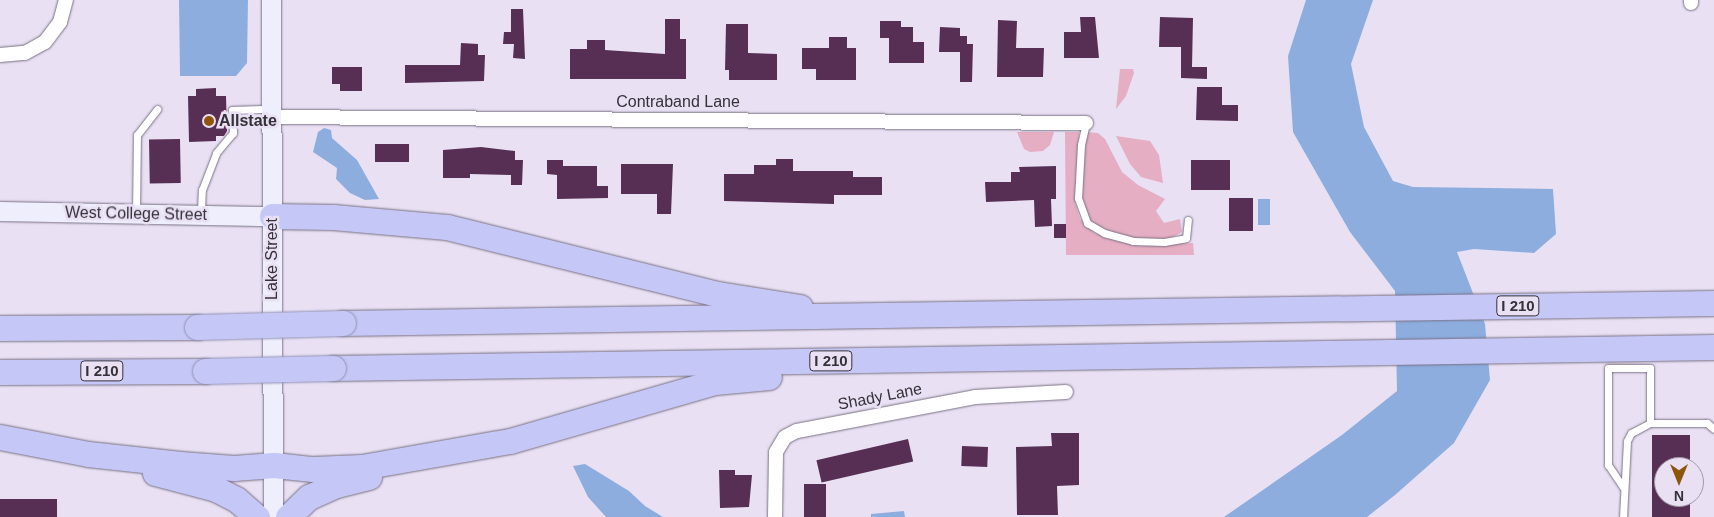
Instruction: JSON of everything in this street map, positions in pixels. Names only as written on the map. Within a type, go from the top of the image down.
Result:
[{"type":"highway","points":[[272,216],[333,217],[447,227],[718,294],[890,316]]},
{"type":"highway","name":"I 210","points":[[0,328],[197,327],[343,323],[1714,303]]},
{"type":"highway","name":"I 210","points":[[0,372],[205,371],[1714,348]]},
{"type":"highway","points":[[88,454],[234,468],[274,465],[313,469],[362,467],[438,456],[510,441],[715,382],[944,359]]},
{"type":"highway","points":[[0,436],[88,454],[216,490],[236,499],[257,517]]},
{"type":"highway","points":[[288,517],[309,497],[336,485],[438,456]]},
{"type":"main road","name":"Lake Street","points":[[271,0],[273,517]]},
{"type":"main road","name":"West College Street","points":[[0,211],[272,216]]},
{"type":"street","points":[[0,55],[25,53],[45,42],[60,22],[66,0]]},
{"type":"street","name":"Contraband Lane","points":[[270,113],[1086,123]]},
{"type":"street","name":"Shady Lane","points":[[775,517],[776,452],[786,437],[797,431],[975,397],[1066,392]]},
{"type":"lane","points":[[136,214],[137,135],[157,109]]},
{"type":"lane","points":[[201,215],[205,183],[216,153],[233,133],[232,110],[270,113]]},
{"type":"lane","points":[[1086,123],[1081,145],[1078,198],[1087,223],[1133,241],[1164,242],[1186,238],[1188,220]]},
{"type":"lane","points":[[1623,487],[1608,465],[1608,368],[1650,368],[1650,422]]},
{"type":"lane","points":[[1623,517],[1623,487],[1627,441],[1631,434],[1650,422],[1707,423],[1714,429]]},
{"type":"shaded area","points":[[1120,69],[1133,69],[1134,73],[1126,96],[1116,109]]},
{"type":"shaded area","points":[[1017,132],[1054,132],[1050,145],[1043,151],[1030,152],[1024,149]]},
{"type":"shaded area","points":[[1065,132],[1079,132],[1075,203],[1080,219],[1094,233],[1141,246],[1193,243],[1194,255],[1066,255]]},
{"type":"shaded area","points":[[1085,132],[1098,133],[1105,139],[1122,172],[1138,185],[1165,199],[1156,211],[1164,223],[1180,219],[1182,232],[1169,239],[1148,240],[1118,235],[1090,222],[1082,209]]},
{"type":"shaded area","points":[[1116,136],[1150,141],[1159,155],[1163,183],[1141,177],[1130,164]]},
{"type":"water","points":[[179,0],[248,0],[247,63],[236,76],[180,76]]},
{"type":"water","points":[[1306,0],[1373,0],[1351,64],[1364,127],[1393,181],[1413,187],[1553,189],[1556,234],[1534,253],[1474,249],[1457,252],[1485,324],[1490,380],[1454,443],[1395,495],[1367,517],[1224,517],[1342,435],[1397,391],[1395,291],[1350,232],[1293,132],[1288,56]]},
{"type":"water","points":[[324,128],[331,130],[332,138],[357,160],[379,199],[365,200],[350,193],[336,179],[337,168],[313,152],[318,132]]},
{"type":"water","points":[[1258,199],[1270,199],[1270,225],[1258,225]]},
{"type":"water","points":[[585,464],[629,491],[645,506],[663,517],[606,517],[588,497],[573,466]]},
{"type":"water","points":[[904,511],[905,517],[871,517],[871,514]]},
{"type":"building","points":[[511,9],[523,9],[525,59],[513,58],[514,44],[503,44],[504,32],[511,32]]},
{"type":"building","points":[[1080,17],[1095,17],[1099,58],[1064,58],[1064,32],[1081,32]]},
{"type":"building","points":[[1160,17],[1193,18],[1192,67],[1207,67],[1207,79],[1181,78],[1181,47],[1159,47]]},
{"type":"building","points":[[665,19],[680,19],[680,39],[686,39],[686,79],[570,79],[570,49],[587,49],[587,40],[605,40],[605,50],[665,54]]},
{"type":"building","points":[[998,20],[1017,21],[1016,48],[1044,48],[1043,77],[997,77]]},
{"type":"building","points":[[880,21],[901,21],[901,27],[913,27],[913,42],[924,42],[924,63],[889,63],[889,38],[880,38]]},
{"type":"building","points":[[726,24],[748,24],[748,53],[777,54],[777,80],[729,80],[729,70],[725,70]]},
{"type":"building","points":[[940,27],[960,28],[960,36],[967,36],[967,44],[973,44],[972,82],[960,82],[960,52],[939,52]]},
{"type":"building","points":[[829,37],[847,37],[847,48],[856,48],[856,80],[816,80],[816,69],[802,69],[802,48],[829,48]]},
{"type":"building","points":[[461,43],[478,44],[478,55],[485,55],[484,81],[405,83],[405,65],[460,65]]},
{"type":"building","points":[[332,67],[362,67],[362,91],[340,91],[340,84],[332,84]]},
{"type":"building","points":[[1197,87],[1222,87],[1222,105],[1238,105],[1238,121],[1196,120]]},
{"type":"building","points":[[216,88],[216,96],[226,96],[227,131],[224,136],[216,136],[216,141],[189,142],[188,96],[196,96],[196,89]]},
{"type":"building","points":[[180,139],[181,183],[150,184],[149,140]]},
{"type":"building","points":[[375,144],[409,144],[409,162],[375,162]]},
{"type":"building","points":[[481,147],[515,151],[515,160],[523,160],[522,185],[511,185],[511,175],[470,174],[470,178],[443,178],[443,150]]},
{"type":"building","points":[[776,159],[793,159],[793,171],[853,171],[853,177],[882,177],[882,195],[834,195],[834,204],[724,201],[724,174],[754,174],[754,165],[776,165]]},
{"type":"building","points":[[547,160],[563,160],[563,166],[597,166],[597,186],[608,186],[608,198],[557,199],[557,175],[547,174]]},
{"type":"building","points":[[1191,160],[1230,160],[1230,190],[1191,190]]},
{"type":"building","points":[[621,164],[673,164],[671,214],[657,214],[657,194],[621,194]]},
{"type":"building","points":[[1056,166],[1056,199],[1051,199],[1052,226],[1035,227],[1034,200],[986,202],[985,182],[1011,182],[1011,172],[1020,172],[1019,167]]},
{"type":"building","points":[[1229,198],[1253,198],[1253,231],[1229,231]]},
{"type":"building","points":[[1054,224],[1066,224],[1066,238],[1054,238]]},
{"type":"building","points":[[1051,433],[1079,433],[1079,485],[1057,486],[1058,515],[1017,515],[1016,447],[1052,446]]},
{"type":"building","points":[[1652,435],[1690,435],[1690,457],[1654,457],[1654,507],[1690,507],[1690,517],[1652,517]]},
{"type":"building","points":[[908,439],[913,461],[822,483],[816,460]]},
{"type":"building","points":[[962,446],[988,447],[987,467],[961,466]]},
{"type":"building","points":[[719,470],[735,470],[735,475],[752,475],[749,507],[720,508]]},
{"type":"building","points":[[804,484],[826,484],[826,517],[804,517]]},
{"type":"building","points":[[0,499],[57,499],[57,517],[0,517]]},
{"type":"place","name":"Allstate","points":[[209,121]]}]
